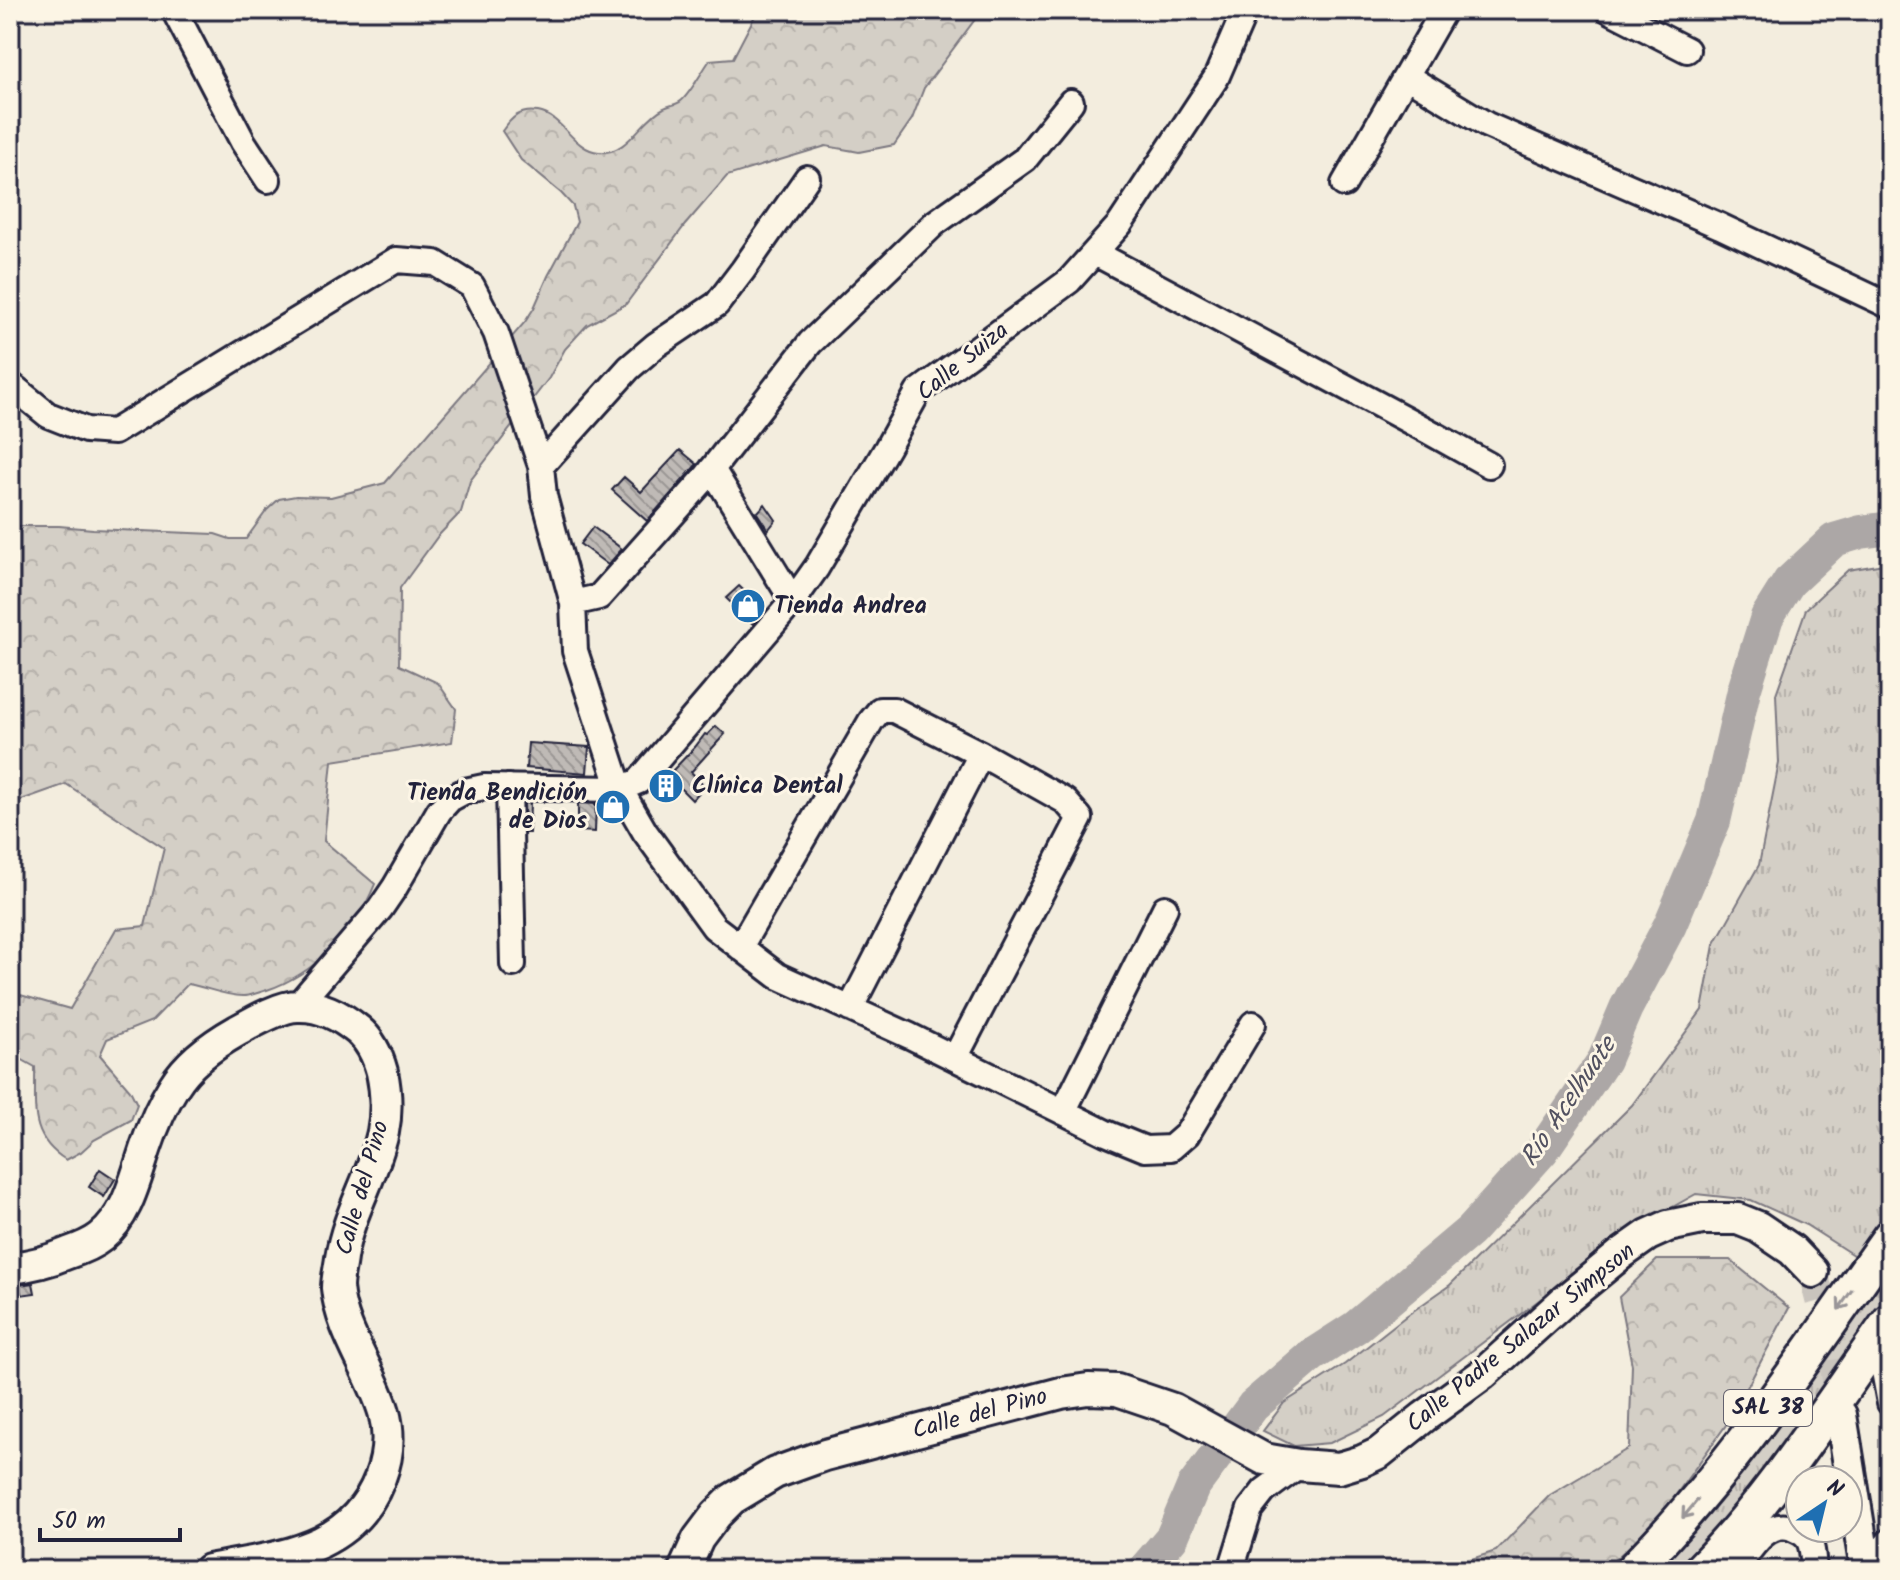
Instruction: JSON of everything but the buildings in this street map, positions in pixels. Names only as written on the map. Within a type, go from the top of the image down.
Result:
[{"type":"highway","name":"SAL 38","points":[[1633,1570],[1724,1468],[1890,1237]]},
{"type":"highway","name":"SAL 38","points":[[1701,1570],[1779,1476],[1884,1329]]},
{"type":"main road","points":[[10,1268],[43,1264],[91,1244],[103,1235],[131,1194],[157,1115],[175,1084],[191,1065],[228,1036],[261,1018],[297,1006]]},
{"type":"main road","name":"Calle del Pino","points":[[209,1570],[285,1555],[313,1547],[332,1537],[352,1522],[367,1504],[385,1464],[388,1432],[384,1411],[347,1325],[337,1286],[343,1242],[384,1130],[385,1087],[374,1050],[363,1034],[330,1011],[297,1006]]},
{"type":"main road","name":"Calle Padre Salazar Simpson","points":[[1264,1459],[1339,1468],[1379,1453],[1483,1374],[1621,1254],[1648,1235],[1668,1226],[1702,1219],[1738,1219],[1758,1227],[1792,1250],[1813,1272]]},
{"type":"main road","name":"Calle del Pino","points":[[684,1570],[698,1539],[716,1515],[732,1499],[775,1473],[825,1455],[1061,1393],[1088,1389],[1117,1390],[1173,1409],[1264,1459]]},
{"type":"main road","points":[[1841,1415],[1874,1568]]},
{"type":"street","points":[[174,10],[243,142],[268,180]]},
{"type":"street","name":"Calle Suiza","points":[[620,789],[639,781],[793,601],[817,567],[918,392],[1069,281],[1120,224],[1216,78],[1243,10]]},
{"type":"street","points":[[1344,184],[1444,10]]},
{"type":"street","points":[[1609,10],[1687,50]]},
{"type":"street","points":[[1406,76],[1487,125],[1720,226],[1890,306]]},
{"type":"street","points":[[573,603],[599,597],[712,469],[810,343],[935,223],[1025,159],[1071,102]]},
{"type":"street","points":[[541,466],[629,368],[656,345],[717,304],[807,178]]},
{"type":"street","points":[[1095,253],[1489,465]]},
{"type":"street","points":[[10,384],[48,415],[86,430],[114,432],[396,260],[435,263],[472,286],[496,333],[541,466],[544,496],[573,603],[575,651],[620,789],[645,832],[714,927],[778,976],[1145,1149],[1171,1148],[1187,1134],[1253,1024]]},
{"type":"street","points":[[712,469],[793,601]]},
{"type":"street","points":[[740,947],[880,710],[894,710],[981,754],[1065,801],[1080,818],[955,1058]]},
{"type":"street","points":[[850,1009],[981,754]]},
{"type":"street","points":[[297,1006],[380,909],[439,811],[450,799],[465,791],[484,787],[620,789]]},
{"type":"street","points":[[509,787],[513,964]]},
{"type":"street","points":[[1063,1112],[1165,908]]},
{"type":"street","points":[[1884,1329],[1890,1403]]},
{"type":"street","points":[[1231,1570],[1250,1509],[1264,1491],[1299,1465]]},
{"type":"street","points":[[1735,1570],[1764,1534],[1774,1527],[1789,1527],[1809,1539],[1814,1570]]},
{"type":"street","points":[[1874,1568],[1890,1541]]},
{"type":"green space","points":[[758,10],[982,10],[924,88],[912,119],[894,145],[859,152],[826,146],[727,176],[685,225],[626,304],[587,325],[565,349],[549,378],[470,481],[461,512],[438,536],[400,588],[399,665],[438,683],[456,709],[452,742],[332,761],[324,841],[375,884],[357,918],[332,949],[285,983],[243,996],[188,984],[152,1021],[107,1039],[100,1055],[130,1090],[137,1104],[131,1120],[66,1160],[45,1141],[40,1131],[35,1108],[35,1067],[10,1053],[10,992],[70,1009],[116,929],[145,926],[164,848],[66,784],[10,804],[10,526],[215,534],[230,539],[246,539],[279,499],[331,497],[385,483],[525,322],[577,222],[573,206],[521,160],[502,131],[513,118],[532,111],[547,115],[590,150],[599,152],[618,148],[656,113],[685,98],[710,60],[733,58]]},
{"type":"green space","points":[[1890,563],[1890,1209],[1856,1257],[1806,1225],[1751,1200],[1696,1194],[1635,1228],[1384,1417],[1330,1443],[1294,1446],[1263,1431],[1284,1403],[1345,1364],[1450,1285],[1632,1105],[1702,1010],[1714,945],[1759,865],[1779,763],[1776,694],[1806,609],[1848,570]]},
{"type":"green space","points":[[1657,1260],[1730,1260],[1789,1308],[1731,1418],[1655,1524],[1603,1570],[1438,1570],[1496,1551],[1550,1495],[1629,1448],[1632,1365],[1619,1297]]},
{"type":"green space","points":[[1890,1262],[1890,1307],[1765,1481],[1686,1570],[1646,1570]]},
{"type":"waterway","name":"Río Acelhuate","points":[[1144,1570],[1172,1537],[1193,1487],[1253,1406],[1311,1356],[1356,1327],[1470,1231],[1542,1151],[1604,1060],[1626,1008],[1670,925],[1714,821],[1744,690],[1767,617],[1789,582],[1834,540],[1890,528]]},
{"type":"tunnel","points":[[1813,1272],[1833,1351],[1841,1409]]},
{"type":"place","name":"Tienda Andrea","points":[[748,606]]},
{"type":"place","name":"Clínica Dental","points":[[666,786]]},
{"type":"place","name":"Tienda Bendición de Dios","points":[[613,807]]}]
